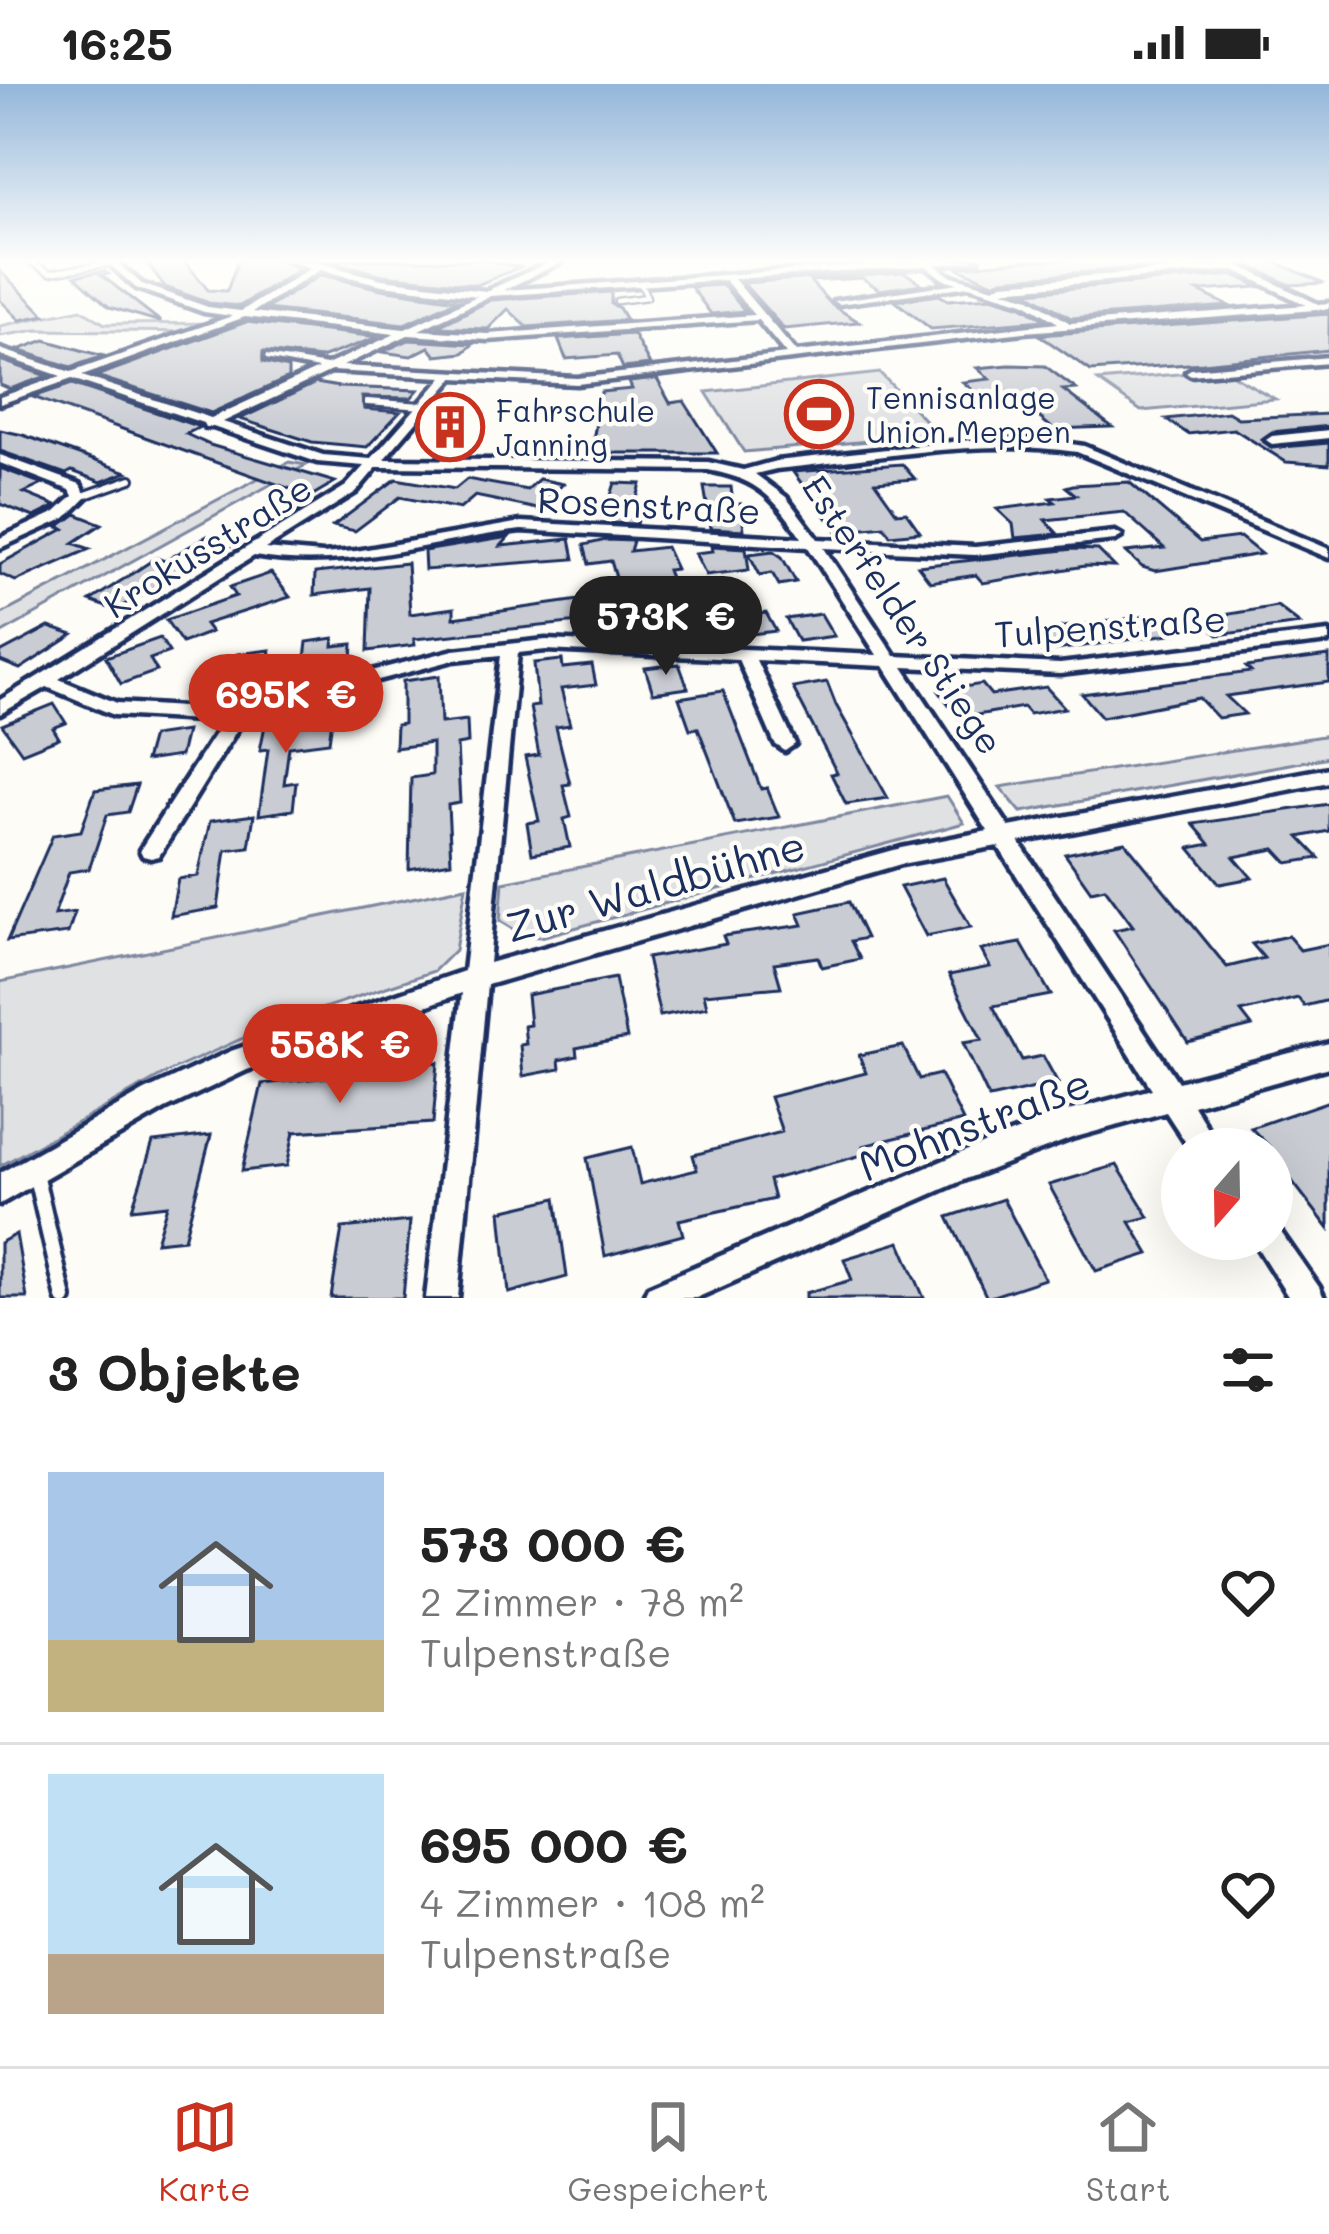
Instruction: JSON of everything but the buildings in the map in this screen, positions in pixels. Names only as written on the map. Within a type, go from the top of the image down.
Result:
[{"type":"street","points":[[0,401],[238,317]]},
{"type":"street","points":[[247,317],[488,337],[760,317],[793,355]]},
{"type":"street","points":[[209,424],[438,317]]},
{"type":"street","points":[[1054,317],[1069,326]]},
{"type":"street","points":[[270,357],[327,368],[577,381],[1069,326],[1202,317]]},
{"type":"street","name":"Esterfelder Stiege","points":[[0,352],[322,459],[375,464],[686,465],[745,473],[778,493],[1192,1128]]},
{"type":"street","points":[[1191,372],[1329,360]]},
{"type":"street","points":[[1309,362],[1329,373]]},
{"type":"street","name":"Krokusstraße","points":[[0,708],[351,489],[450,376]]},
{"type":"street","points":[[1272,440],[1329,434]]},
{"type":"street","points":[[745,473],[776,465],[1001,442],[1049,442],[1080,449],[1329,554]]},
{"type":"street","points":[[0,459],[75,487],[80,497],[61,515],[0,544]]},
{"type":"street","name":"Rosenstraße","points":[[255,552],[293,561],[343,560],[455,534],[521,526],[974,550],[1115,536]]},
{"type":"street","name":"Tulpenstraße","points":[[46,680],[114,709],[182,714],[239,711],[411,664],[510,649],[590,645],[746,658],[1060,669],[1329,637]]},
{"type":"street","points":[[442,1298],[510,649]]},
{"type":"street","points":[[746,658],[784,744]]},
{"type":"street","points":[[151,850],[239,711]]},
{"type":"street","name":"Zur Waldbühne","points":[[0,1189],[155,1100],[240,1060],[477,976],[902,856],[1329,775]]},
{"type":"street","name":"Mohnstraße","points":[[659,1298],[963,1166],[1072,1124],[1329,1055]]},
{"type":"street","points":[[1282,1260],[1308,1298]]},
{"type":"lane","points":[[368,402],[423,406]]},
{"type":"lane","points":[[80,497],[130,479]]},
{"type":"lane","points":[[33,1168],[64,1298]]},
{"type":"shaded area","points":[[45,317],[93,317],[105,324],[223,323],[199,332],[37,330],[0,336],[0,326]]},
{"type":"shaded area","points":[[1224,370],[1275,399],[1141,411],[1098,381]]},
{"type":"shaded area","name":"Tennisanlage Union Meppen","points":[[880,373],[939,435],[744,452],[706,392]]},
{"type":"shaded area","points":[[289,462],[306,465],[0,634],[0,615]]},
{"type":"shaded area","points":[[1329,735],[1329,757],[1021,812],[1000,787]]},
{"type":"shaded area","points":[[947,796],[964,823],[541,937],[525,936],[500,921],[503,882]]},
{"type":"shaded area","points":[[466,887],[455,950],[434,971],[268,1027],[168,1072],[0,1166],[0,982]]},
{"type":"place","name":"Tennisanlage Union Meppen","points":[[819,414]]},
{"type":"place","name":"Fahrschule Janning","points":[[450,427]]}]
